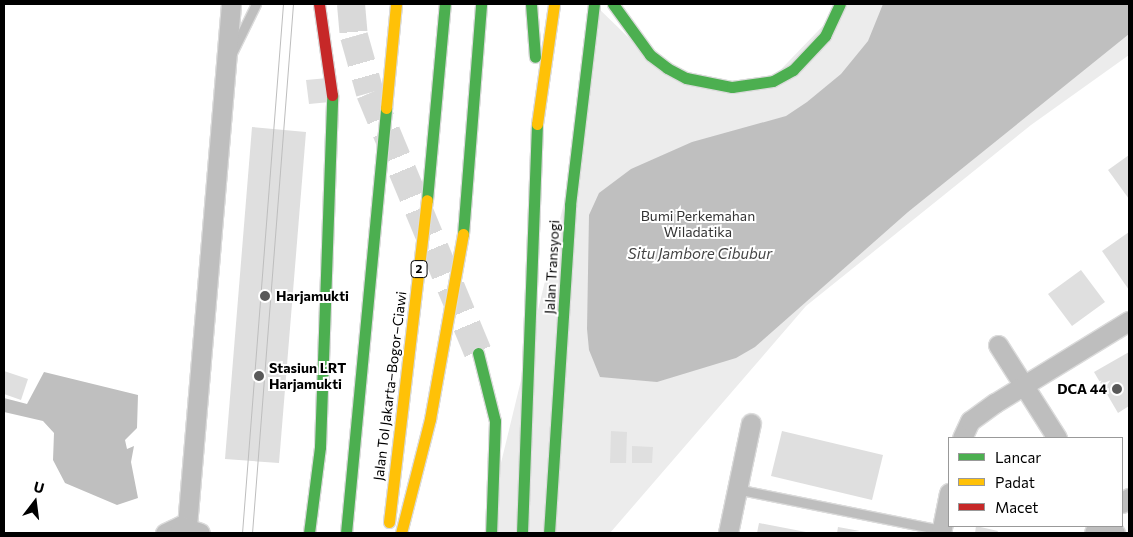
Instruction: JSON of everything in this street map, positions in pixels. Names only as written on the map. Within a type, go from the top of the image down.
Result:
[{"type":"highway","points":[[310,533],[320,447],[332,91],[319,4]]},
{"type":"highway","name":"Jalan Tol Jakarta–Bogor–Ciawi","points":[[346,533],[396,4]]},
{"type":"highway","name":"Jalan Tol Jakarta–Bogor–Ciawi","points":[[388,533],[438,108],[446,4]]},
{"type":"highway","points":[[401,533],[430,418],[464,228],[481,4]]},
{"type":"highway","points":[[531,4],[538,106]]},
{"type":"highway","name":"Jalan Transyogi","points":[[522,533],[525,496],[538,106],[554,4]]},
{"type":"highway","name":"Jalan Transyogi","points":[[549,533],[570,205],[594,4]]},
{"type":"highway","points":[[613,4],[634,36],[667,68],[686,78],[732,87],[773,81],[793,70],[825,36],[840,4]]},
{"type":"highway","points":[[478,353],[495,421],[491,533]]},
{"type":"highway","points":[[525,496],[552,496]]},
{"type":"street","points":[[166,533],[194,530],[230,4]]},
{"type":"street","points":[[962,437],[970,421],[1024,383],[1129,321]]},
{"type":"street","points":[[998,345],[1024,383],[1056,437]]},
{"type":"street","points":[[728,533],[751,423]]},
{"type":"street","points":[[942,532],[948,499]]},
{"type":"lane","points":[[225,63],[244,34],[256,4]]},
{"type":"lane","points":[[736,488],[942,532]]},
{"type":"green space","name":"Bumi Perkemahan Wiladatika","points":[[594,4],[659,67],[762,89],[844,4],[1129,4],[1129,55],[1031,125],[806,306],[610,533],[484,533],[577,149]]},
{"type":"water","name":"Situ Jambore Cibubur","points":[[883,4],[1129,4],[1129,34],[908,212],[755,347],[736,358],[657,382],[600,377],[589,350],[587,329],[589,215],[599,193],[631,169],[692,142],[786,116],[807,102],[841,74],[868,41]]},
{"type":"water","points":[[44,372],[138,395],[137,428],[125,440],[127,449],[134,446],[131,462],[138,498],[117,505],[65,483],[53,460],[54,433],[43,421],[4,412],[4,398],[27,404]]},
{"type":"building","points":[[328,78],[330,102],[309,104],[306,80]]},
{"type":"building","name":"Stasiun LRT Harjamukti","points":[[252,127],[306,132],[279,463],[225,459]]},
{"type":"building","points":[[1129,155],[1129,199],[1108,170]]},
{"type":"building","points":[[1129,232],[1129,290],[1102,251]]},
{"type":"building","points":[[1081,270],[1105,302],[1072,326],[1048,294]]},
{"type":"building","name":"DCA 44","points":[[1129,352],[1129,406],[1118,413],[1094,372]]},
{"type":"building","points":[[4,371],[28,379],[21,400],[4,394]]},
{"type":"building","points":[[611,431],[627,432],[626,463],[610,463]]},
{"type":"building","points":[[782,431],[883,455],[872,500],[771,476]]},
{"type":"building","points":[[632,446],[653,447],[652,463],[632,463]]},
{"type":"building","points":[[759,523],[806,532],[806,533],[757,533]]},
{"type":"building","points":[[838,527],[860,531],[837,533]]},
{"type":"building","points":[[976,527],[998,531],[997,533],[975,533]]},
{"type":"tunnel","points":[[351,4],[354,36],[370,93],[478,353]]},
{"type":"tram line","points":[[242,533],[283,4]]},
{"type":"tram line","points":[[252,533],[293,4]]},
{"type":"traffic: fast","points":[[427,200],[445,4]]},
{"type":"traffic: fast","points":[[463,234],[481,4]]},
{"type":"traffic: fast","points":[[531,4],[535,57]]},
{"type":"traffic: fast","points":[[549,533],[570,205],[594,4]]},
{"type":"traffic: fast","points":[[613,4],[650,55],[667,68],[686,78],[732,87],[773,81],[793,70],[825,36],[840,4]]},
{"type":"traffic: fast","points":[[309,533],[320,447],[332,95]]},
{"type":"traffic: fast","points":[[346,533],[386,108]]},
{"type":"traffic: fast","points":[[522,533],[537,124]]},
{"type":"traffic: fast","points":[[478,353],[495,421],[491,533]]},
{"type":"traffic: slow","points":[[386,108],[396,4]]},
{"type":"traffic: slow","points":[[537,124],[554,4]]},
{"type":"traffic: slow","points":[[389,522],[427,200]]},
{"type":"traffic: slow","points":[[401,533],[430,419],[463,234]]},
{"type":"traffic: jam","points":[[319,4],[332,95]]},
{"type":"place","name":"Harjamukti","points":[[265,296]]},
{"type":"place","name":"Stasiun LRT Harjamukti","points":[[259,376]]},
{"type":"place","name":"DCA 44","points":[[1117,389]]}]
